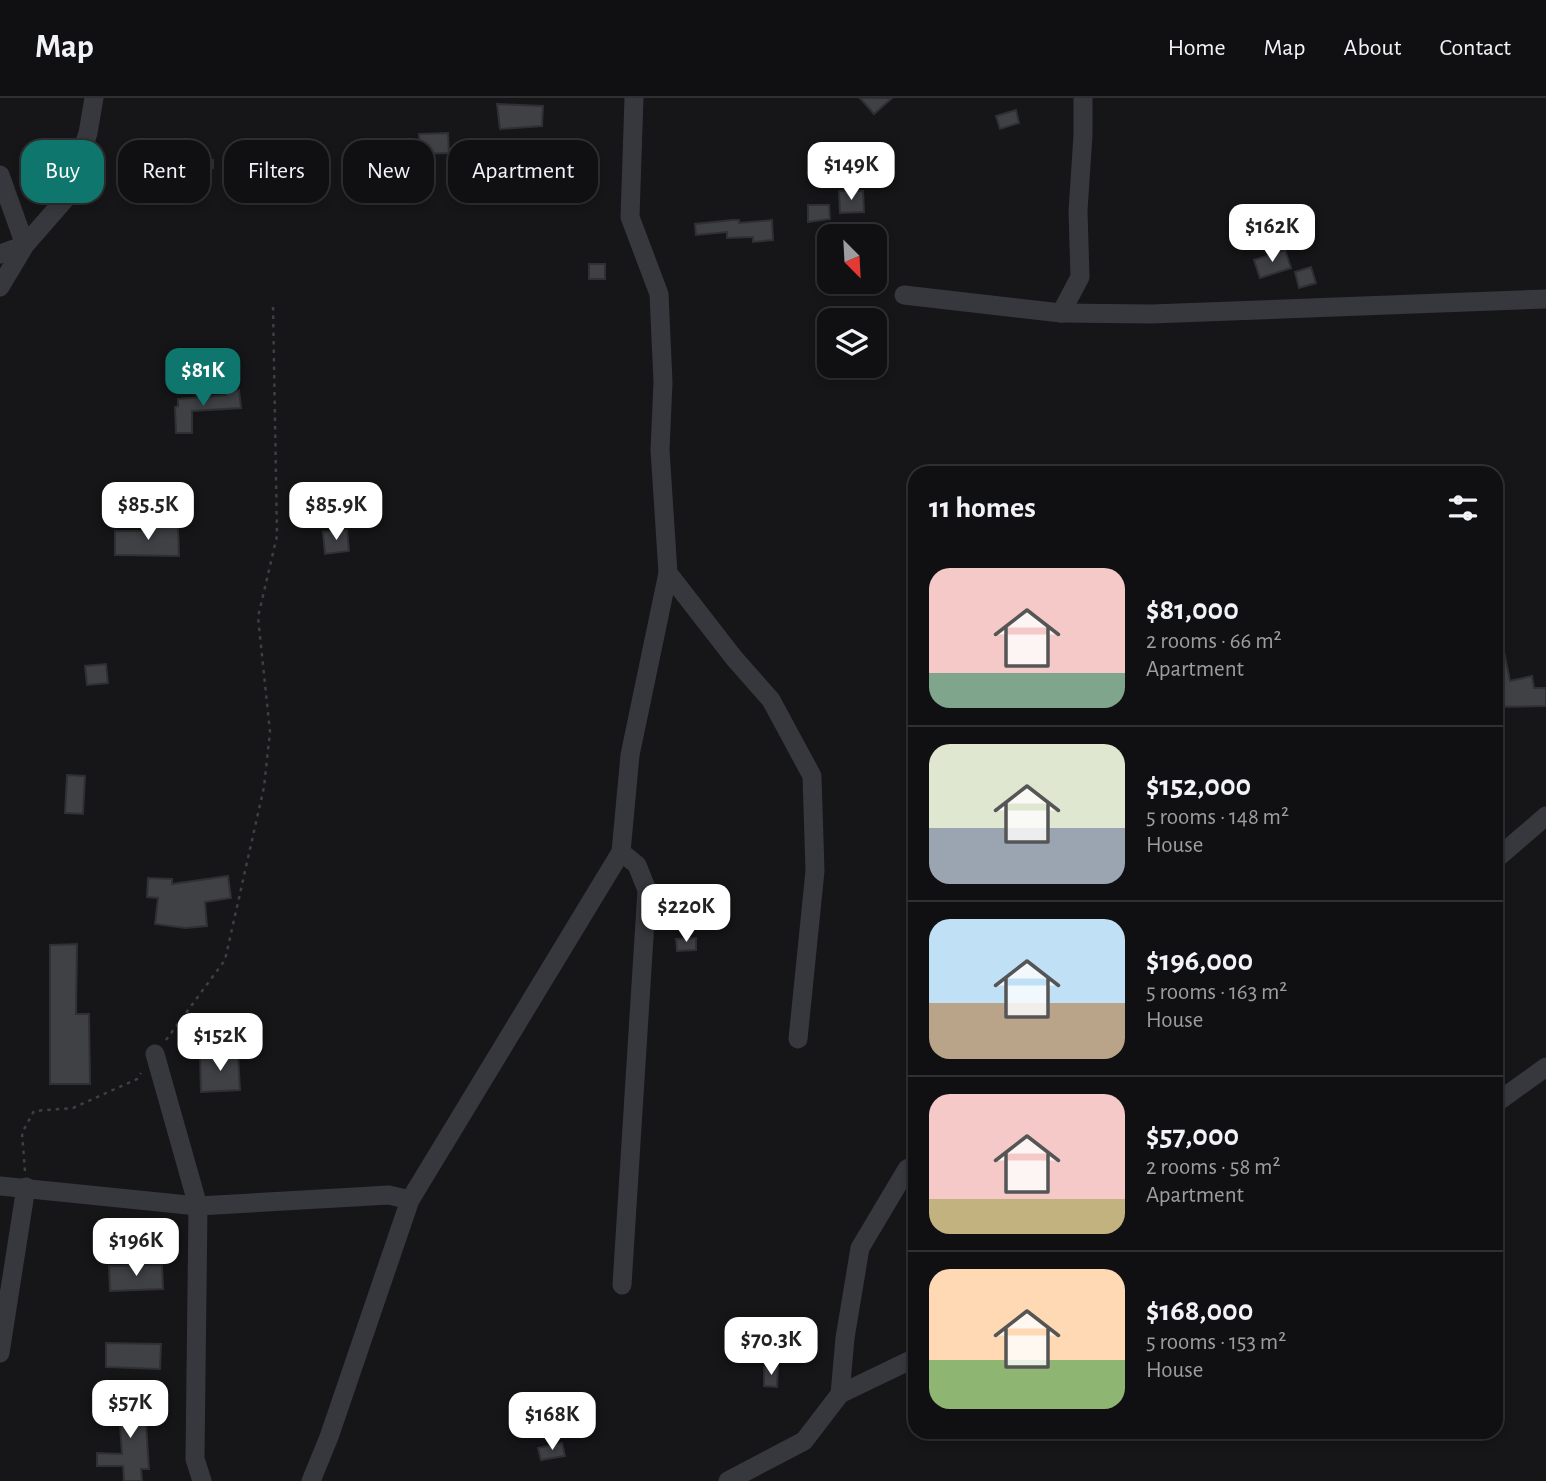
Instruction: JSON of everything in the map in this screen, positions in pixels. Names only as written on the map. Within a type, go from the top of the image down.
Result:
[{"type":"street","points":[[0,287],[25,245],[66,198],[88,133],[94,98]]},
{"type":"street","points":[[311,1481],[329,1437],[411,1199],[621,852],[630,754],[668,573],[660,450],[663,382],[659,293],[630,217],[634,98]]},
{"type":"street","points":[[1061,313],[1080,277],[1078,211],[1083,98]]},
{"type":"street","points":[[0,175],[25,245]]},
{"type":"street","points":[[0,254],[25,245]]},
{"type":"street","points":[[904,295],[1061,313],[1151,314],[1546,299]]},
{"type":"street","points":[[668,573],[734,658],[771,700],[812,776],[815,871],[798,1039]]},
{"type":"street","points":[[1503,853],[1546,817]]},
{"type":"street","points":[[621,852],[637,865],[647,890],[622,1285]]},
{"type":"street","points":[[155,1054],[198,1206],[195,1459],[202,1481]]},
{"type":"street","points":[[1503,1098],[1546,1067]]},
{"type":"street","points":[[840,1394],[845,1338],[860,1248],[908,1169]]},
{"type":"street","points":[[0,1186],[198,1206],[389,1195],[411,1199]]},
{"type":"street","points":[[0,1353],[26,1187]]},
{"type":"street","points":[[727,1481],[804,1441],[840,1394],[908,1361]]},
{"type":"path","points":[[26,1187],[22,1133],[34,1111],[73,1108],[137,1079],[225,960],[264,787],[270,732],[258,617],[277,536],[273,304]]},
{"type":"building","points":[[860,98],[892,98],[874,114]]},
{"type":"building","points":[[497,104],[543,106],[542,126],[500,129]]},
{"type":"building","points":[[1016,110],[1019,123],[1000,129],[996,116]]},
{"type":"building","points":[[448,133],[448,153],[434,154],[434,140],[419,140],[419,134]]},
{"type":"building","points":[[839,191],[863,191],[864,212],[840,213]]},
{"type":"building","points":[[808,205],[829,205],[830,219],[808,222]]},
{"type":"building","points":[[739,220],[739,223],[772,220],[773,240],[753,242],[753,237],[727,238],[727,232],[696,235],[695,224]]},
{"type":"building","points":[[1285,250],[1291,268],[1260,278],[1254,260]]},
{"type":"building","points":[[589,264],[605,264],[605,279],[589,279]]},
{"type":"building","points":[[1311,267],[1316,283],[1299,288],[1295,272]]},
{"type":"building","points":[[239,390],[241,408],[192,411],[192,433],[176,433],[175,407],[178,406],[178,399],[226,395],[225,392]]},
{"type":"building","points":[[147,527],[178,527],[179,556],[115,555],[115,531],[147,531]]},
{"type":"building","points":[[347,530],[349,551],[325,554],[323,532]]},
{"type":"building","points":[[1503,647],[1510,681],[1532,676],[1534,688],[1546,688],[1546,706],[1503,707]]},
{"type":"building","points":[[106,664],[108,683],[87,685],[85,666]]},
{"type":"building","points":[[67,775],[85,776],[83,814],[65,813]]},
{"type":"building","points":[[228,876],[231,898],[205,902],[207,926],[185,928],[155,924],[158,898],[147,897],[148,878],[172,879],[172,884]]},
{"type":"building","points":[[696,938],[696,950],[677,951],[676,939]]},
{"type":"building","points":[[77,944],[76,1014],[89,1014],[90,1084],[50,1084],[50,945]]},
{"type":"building","points":[[238,1054],[240,1090],[201,1092],[200,1056]]},
{"type":"building","points":[[162,1265],[163,1289],[110,1291],[109,1266]]},
{"type":"building","points":[[106,1343],[161,1344],[160,1369],[106,1367]]},
{"type":"building","points":[[764,1367],[778,1367],[777,1387],[764,1386]]},
{"type":"building","points":[[144,1395],[149,1469],[141,1469],[142,1481],[124,1481],[123,1466],[97,1466],[97,1453],[122,1454],[118,1396]]},
{"type":"building","points":[[562,1443],[565,1456],[541,1460],[538,1448]]}]
